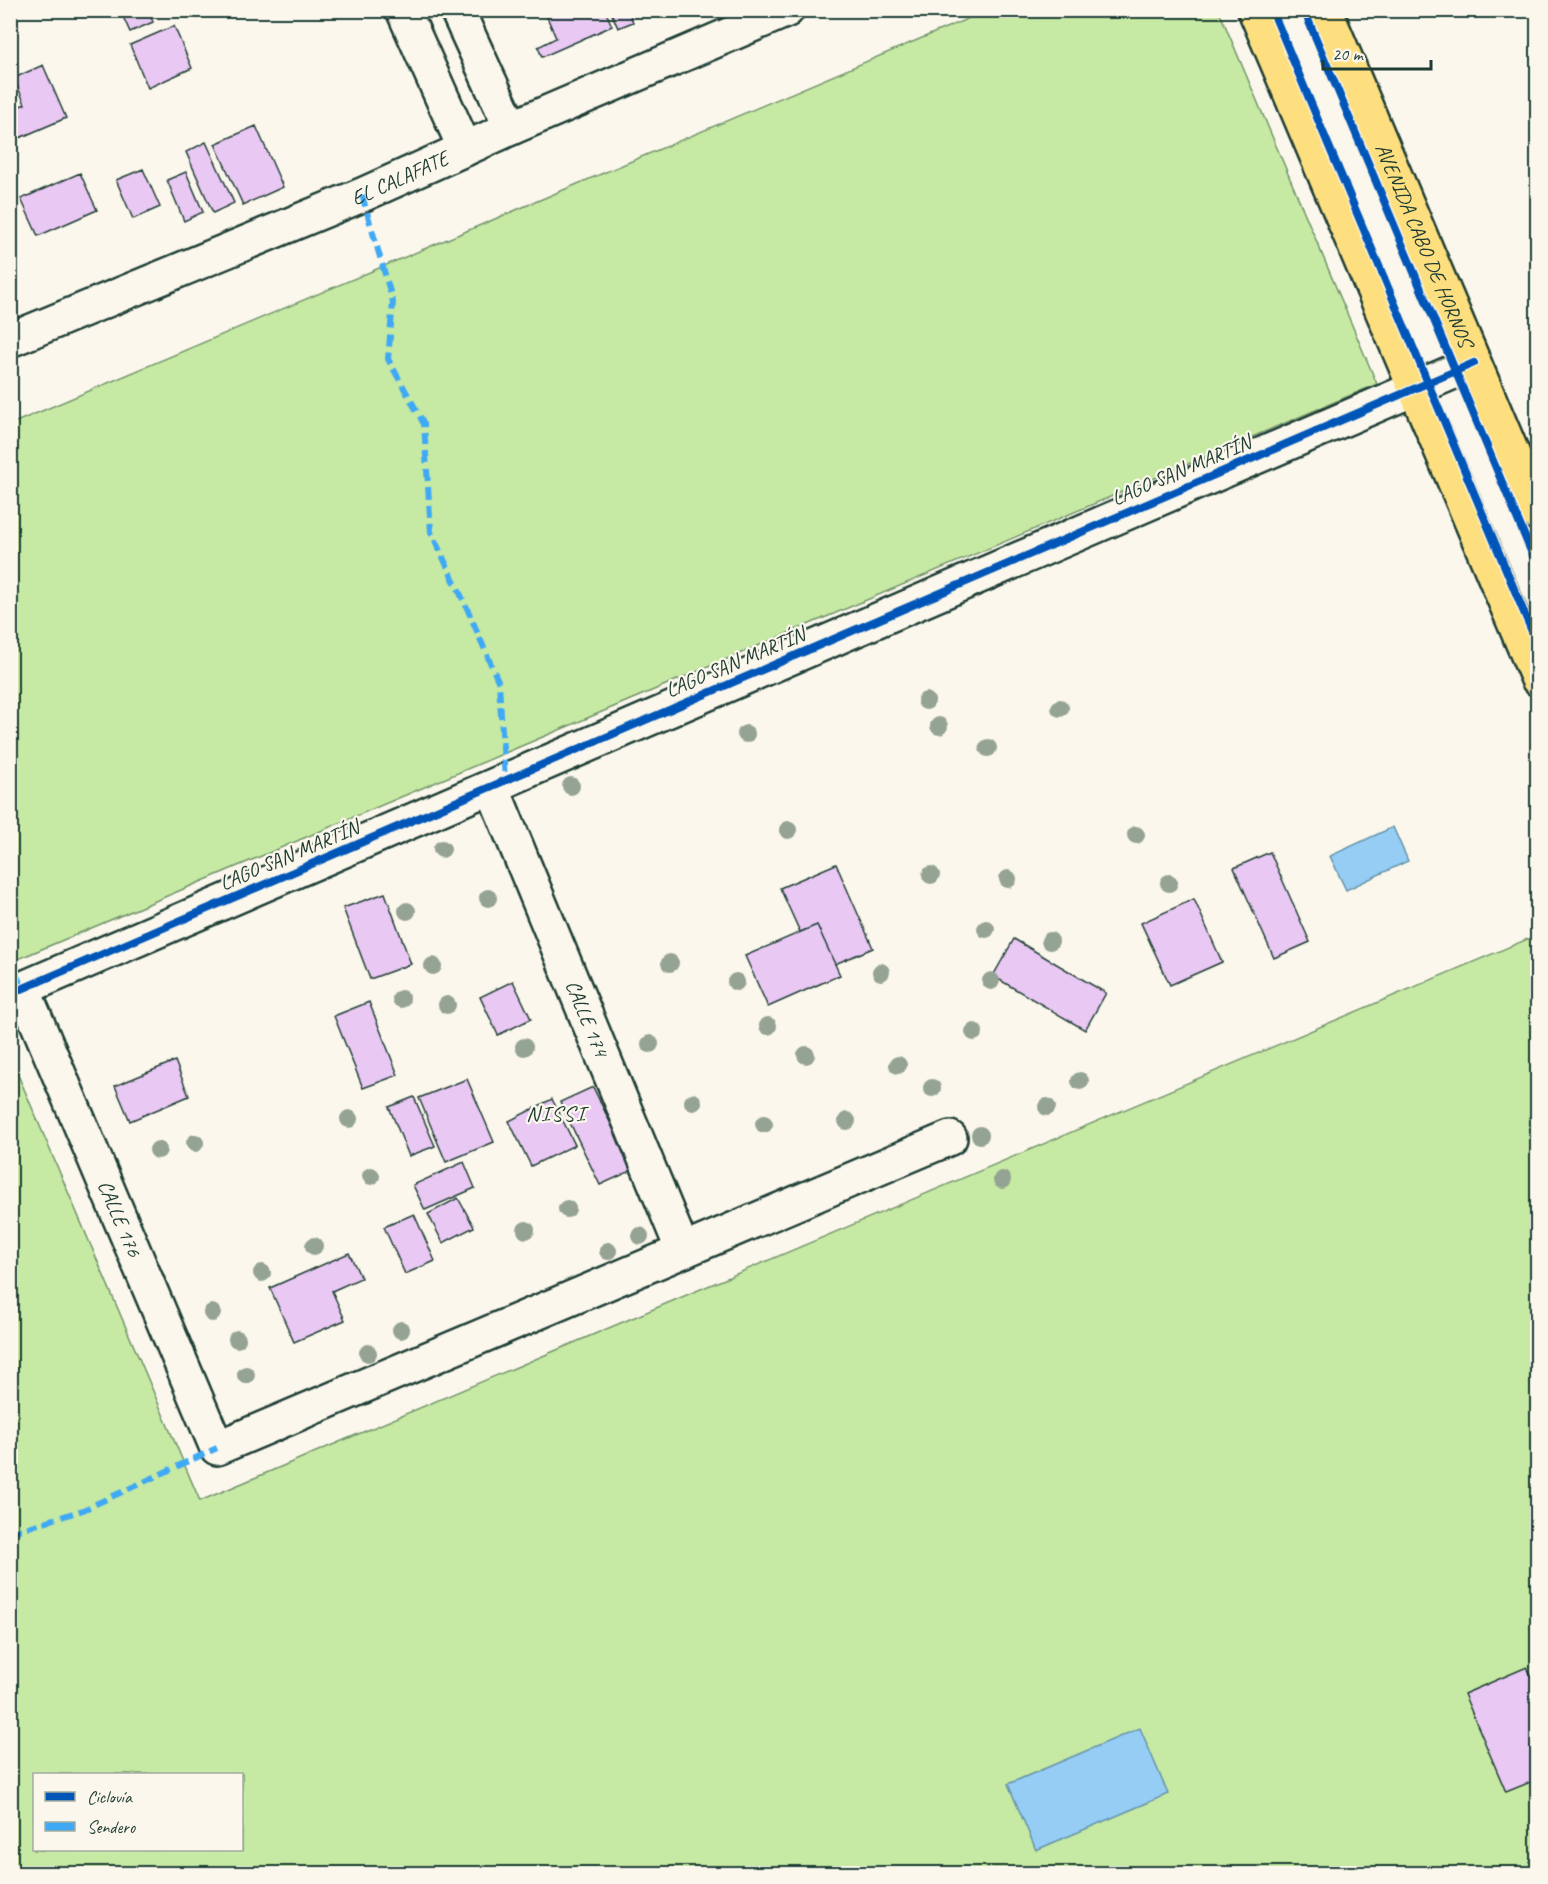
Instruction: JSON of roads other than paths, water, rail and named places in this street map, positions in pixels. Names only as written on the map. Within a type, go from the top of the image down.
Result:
[{"type":"main road","points":[[1255,10],[1538,679]]},
{"type":"main road","name":"AVENIDA CABO DE HORNOS","points":[[1326,10],[1538,514]]},
{"type":"street","points":[[403,10],[465,149]]},
{"type":"street","points":[[458,10],[511,128]]},
{"type":"street","name":"EL CALAFATE","points":[[10,340],[362,195],[511,128],[787,10]]},
{"type":"street","name":"LAGO SAN MARTÍN","points":[[17,992],[1474,363]]},
{"type":"street","name":"CALLE 174","points":[[492,786],[683,1251]]},
{"type":"street","name":"CALLE 176","points":[[17,992],[217,1448],[683,1251]]},
{"type":"street","points":[[683,1251],[950,1138]]},
{"type":"water","points":[[1393,827],[1408,861],[1346,890],[1330,856]]},
{"type":"water","points":[[1140,1728],[1168,1794],[1036,1850],[1008,1784]]},
{"type":"district","name":"NISSI","points":[[556,1113]]}]
